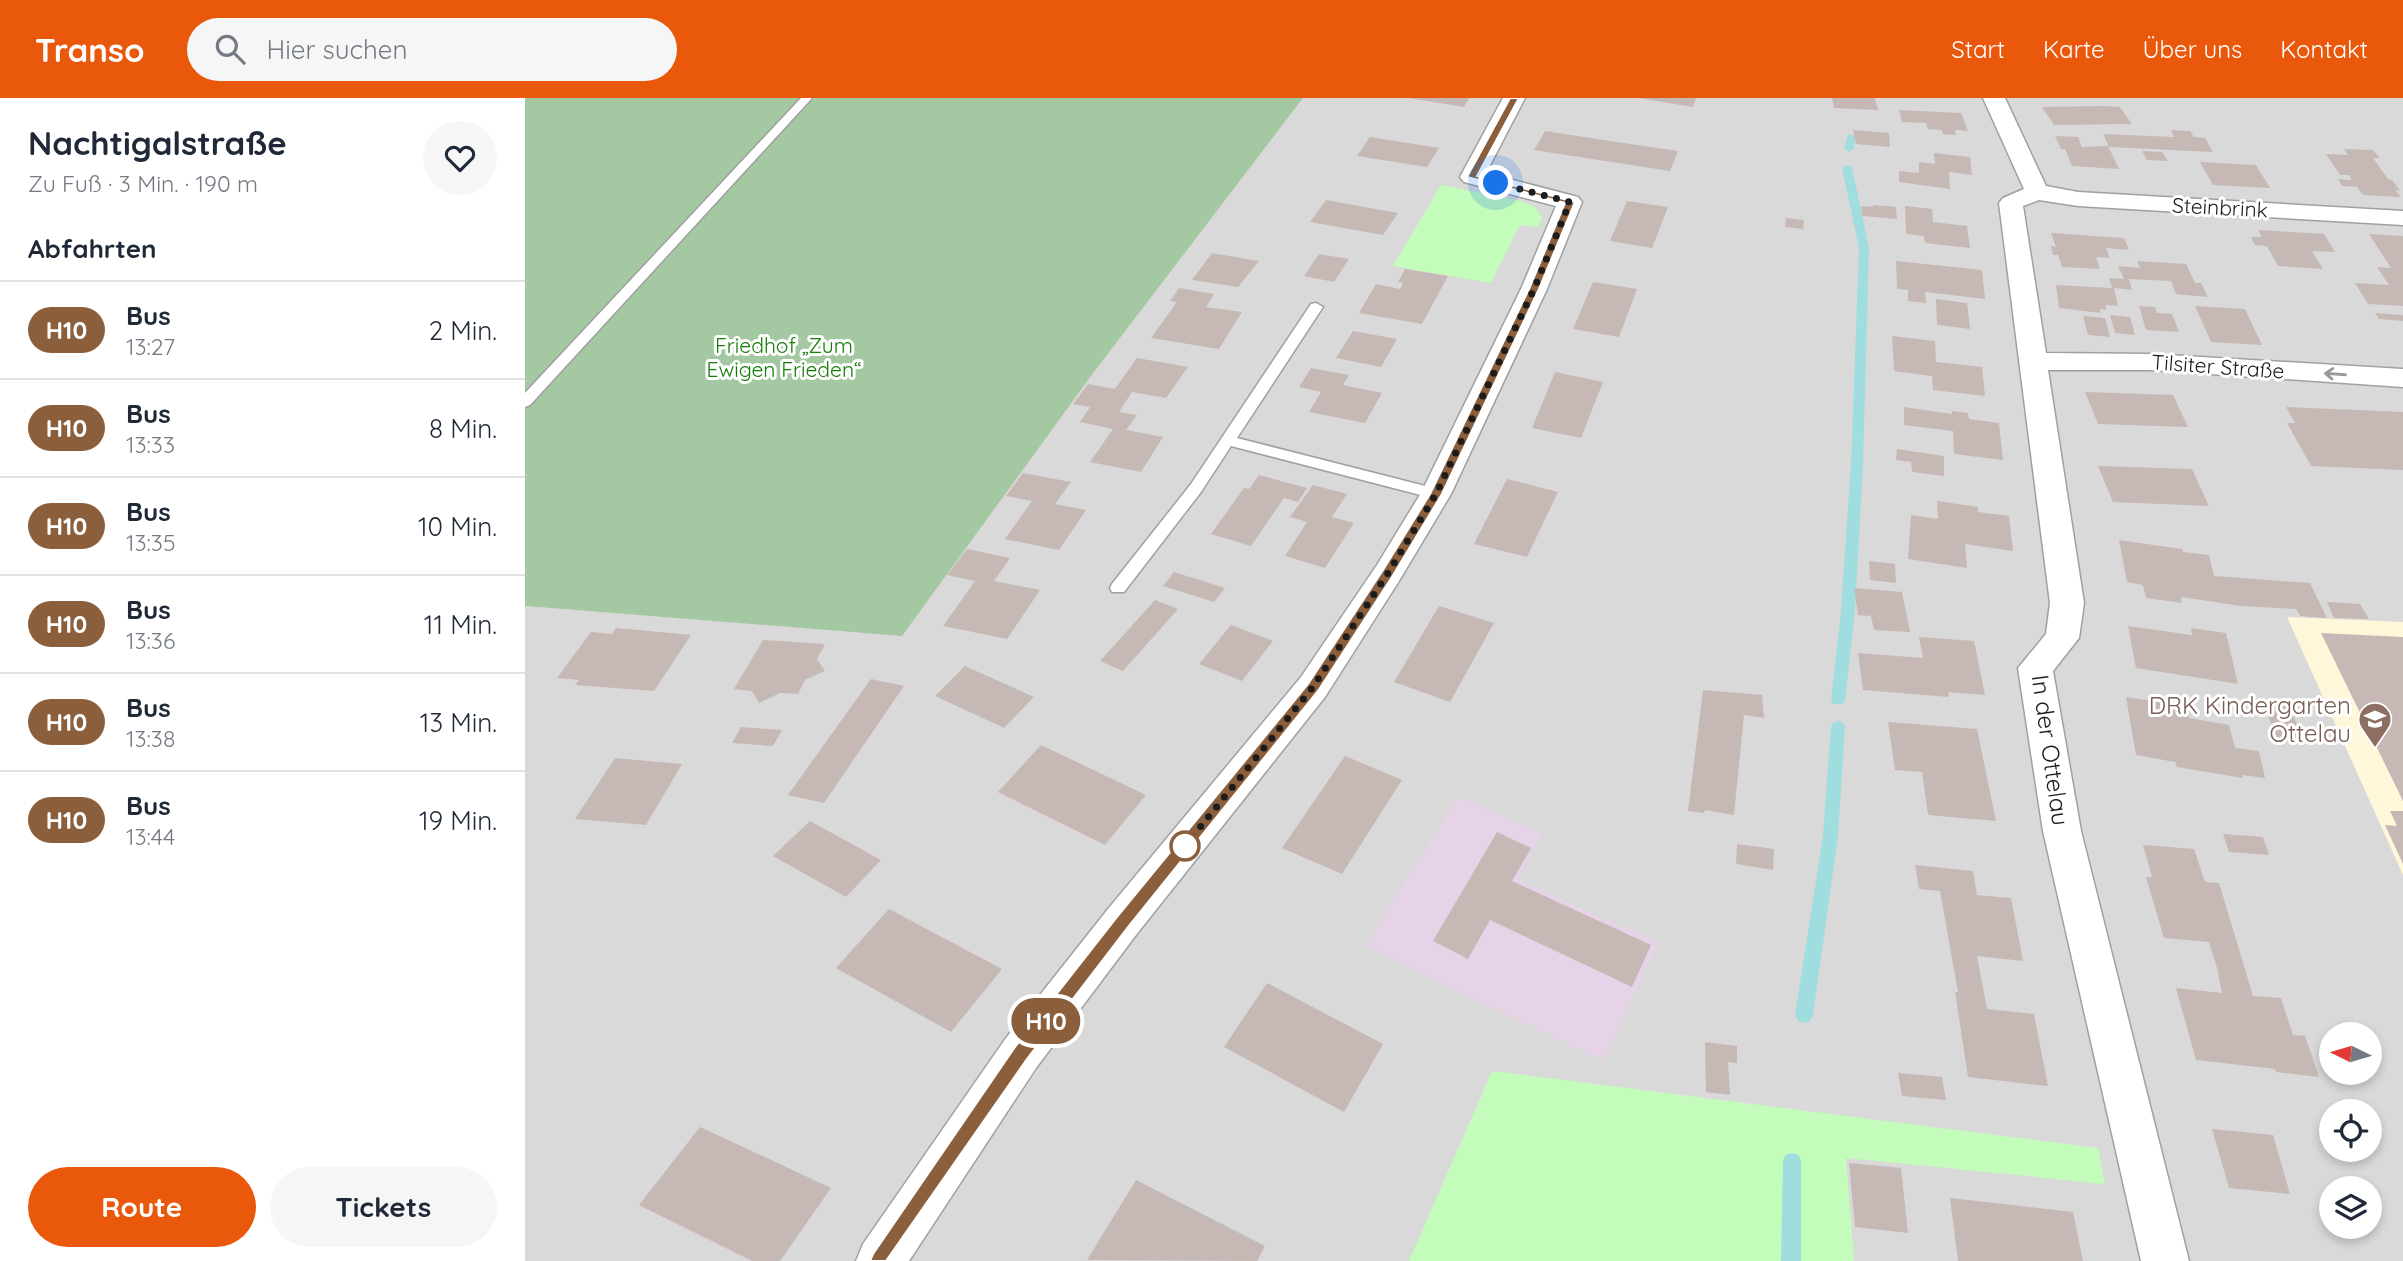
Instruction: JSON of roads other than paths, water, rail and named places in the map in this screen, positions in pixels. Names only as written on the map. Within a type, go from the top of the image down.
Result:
[{"type":"street","points":[[880,1261],[1021,1053],[1122,922],[1313,687],[1436,494],[1534,289],[1570,202],[1472,177],[1514,98]]},
{"type":"street","points":[[1994,98],[2037,192]]},
{"type":"street","name":"Steinbrink","points":[[2037,192],[2078,199],[2403,218]]},
{"type":"street","name":"In der Ottelau","points":[[2037,192],[2011,203],[2067,603],[2062,638],[2035,668],[2062,831],[2165,1261]]},
{"type":"street","name":"Tilsiter Straße","points":[[2032,361],[2151,362],[2403,378]]},
{"type":"lane","points":[[525,402],[807,98]]},
{"type":"lane","points":[[1118,588],[1196,488],[1316,307]]},
{"type":"lane","points":[[1229,441],[1436,494]]},
{"type":"waterway","points":[[1849,149],[1851,136]]},
{"type":"waterway","points":[[1838,700],[1848,611],[1857,464],[1864,248],[1847,168]]},
{"type":"waterway","points":[[1804,1015],[1831,836],[1838,727]]},
{"type":"waterway","points":[[1791,1261],[1792,1162]]},
{"type":"place","name":"DRK Kindergarten Ottelau","points":[[2375,749]]},
{"type":"park label","name":"Friedhof „Zum Ewigen Frieden“","points":[[784,357]]}]
